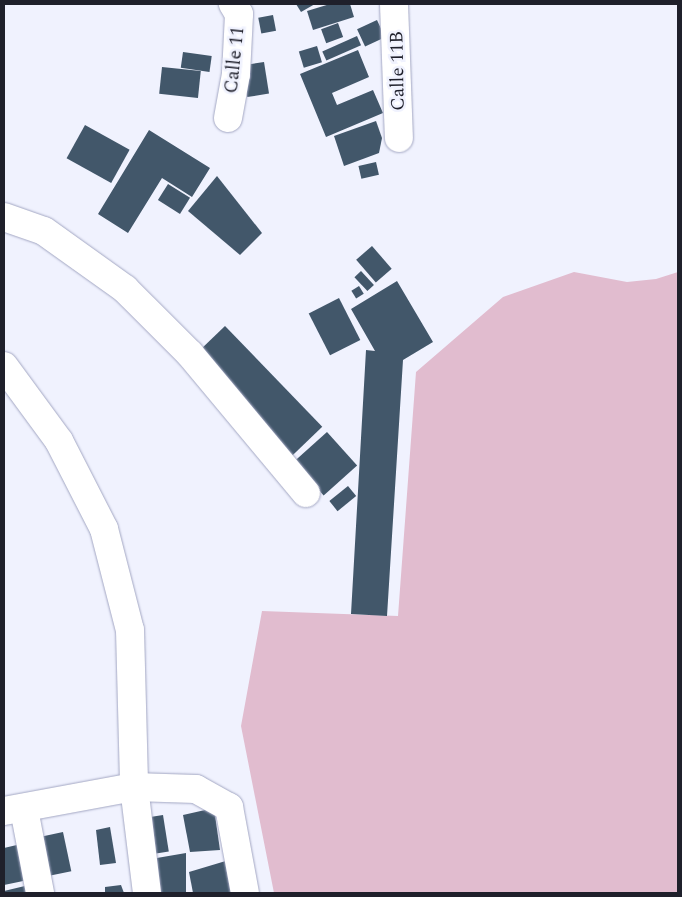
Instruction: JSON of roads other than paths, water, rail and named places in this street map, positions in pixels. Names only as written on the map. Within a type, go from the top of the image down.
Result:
[{"type":"street","name":"Calle 11","points":[[228,118],[236,74],[239,14],[233,4]]},
{"type":"street","name":"Calle 11B","points":[[394,4],[398,24],[399,138]]},
{"type":"street","points":[[4,217],[44,231],[125,289],[190,354],[306,493]]},
{"type":"street","points":[[4,366],[59,441],[104,529],[130,630],[134,787],[146,893]]},
{"type":"street","points":[[40,893],[14,810],[134,787],[196,789],[229,807],[245,893]]}]
